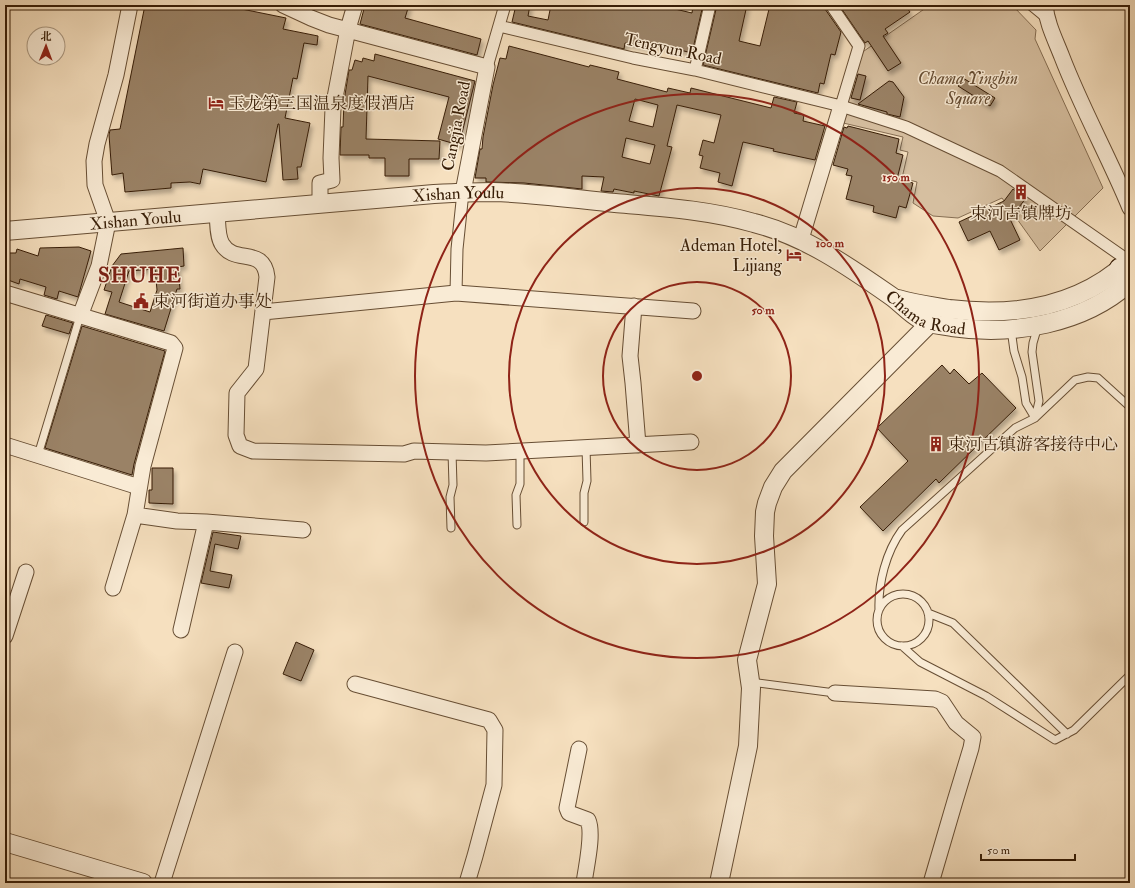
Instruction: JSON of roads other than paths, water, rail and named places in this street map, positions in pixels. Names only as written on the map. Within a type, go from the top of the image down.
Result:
[{"type":"street","points":[[80,316],[99,266],[108,222],[95,186],[94,161],[97,144],[116,75],[130,5]]},
{"type":"street","points":[[283,5],[329,25],[486,67],[505,5]]},
{"type":"street","points":[[320,204],[320,182],[332,180],[331,158],[333,108],[348,29],[355,5]]},
{"type":"street","points":[[695,70],[710,5]]},
{"type":"street","points":[[801,239],[859,46],[831,5]]},
{"type":"street","points":[[1046,12],[1069,76],[1120,182],[1130,208]]},
{"type":"street","name":"Tengyun Road","points":[[499,26],[633,58],[695,70],[841,106],[906,127],[1000,171],[1128,270]]},
{"type":"street","name":"Cangjia Road","points":[[463,192],[486,67]]},
{"type":"street","points":[[456,293],[457,248],[463,192]]},
{"type":"street","name":"Xishan Youlu","points":[[5,231],[463,192],[514,193],[676,209],[752,222],[801,239],[892,297]]},
{"type":"street","points":[[217,213],[220,240],[223,246],[231,253],[258,259],[266,268],[263,312],[256,369],[237,393],[236,435],[240,446],[253,451],[404,454],[414,450],[486,453],[691,442]]},
{"type":"street","name":"Chama Road","points":[[892,297],[917,304],[965,311],[1007,311],[1046,305],[1074,296],[1128,270]]},
{"type":"street","name":"Chama Road","points":[[892,297],[920,320],[930,323],[986,330],[1011,329],[1050,322],[1087,310],[1111,298],[1128,270]]},
{"type":"street","points":[[263,312],[456,293],[693,311]]},
{"type":"street","points":[[5,294],[171,343],[175,348],[143,466],[135,515],[113,588]]},
{"type":"street","points":[[634,306],[630,356],[638,445]]},
{"type":"street","points":[[719,883],[748,746],[750,682],[747,660],[766,584],[764,536],[765,512],[773,487],[783,471],[930,323]]},
{"type":"street","points":[[5,445],[139,487]]},
{"type":"street","points":[[135,515],[177,522],[206,522],[303,530]]},
{"type":"street","points":[[181,630],[206,522]]},
{"type":"street","points":[[5,636],[26,572]]},
{"type":"street","points":[[162,883],[235,652]]},
{"type":"street","points":[[355,684],[489,720],[495,730],[494,785],[467,883]]},
{"type":"street","points":[[835,693],[935,699],[942,702],[956,723],[972,737],[971,748],[931,883]]},
{"type":"street","points":[[579,749],[567,808],[569,813],[588,820],[590,826],[591,834],[584,883]]},
{"type":"street","points":[[5,842],[143,883]]},
{"type":"lane","points":[[1029,5],[1046,12]]},
{"type":"lane","points":[[38,455],[80,316]]},
{"type":"lane","points":[[1035,418],[1039,401],[1032,352],[1038,325]]},
{"type":"lane","points":[[1011,329],[1014,351],[1022,377],[1026,403],[1035,418]]},
{"type":"lane","points":[[879,610],[886,600],[892,597],[904,594],[916,598],[921,602],[928,613],[929,626],[926,633],[916,643],[902,646],[888,642],[879,630],[877,624],[879,610],[878,594],[891,547],[902,530],[1015,428],[1035,418],[1075,380],[1082,378],[1098,378],[1130,408]]},
{"type":"lane","points":[[584,522],[584,493],[587,481],[586,448]]},
{"type":"lane","points":[[517,525],[516,495],[520,484],[520,451]]},
{"type":"lane","points":[[451,528],[450,497],[453,485],[452,452]]},
{"type":"lane","points":[[928,613],[953,623],[1067,734]]},
{"type":"lane","points":[[902,646],[920,662],[986,696],[1055,740],[1074,730],[1130,675]]},
{"type":"lane","points":[[750,682],[835,693]]},
{"type":"place","name":"玉龙第三国温泉度假酒店","points":[[216,103]]},
{"type":"place","name":"束河古镇牌坊","points":[[1021,192]]},
{"type":"place","name":"Ademan Hotel, Lijiang","points":[[794,255]]},
{"type":"place","name":"束河街道办事处","points":[[141,301]]},
{"type":"place","name":"束河古镇游客接待中心","points":[[936,444]]},
{"type":"district","name":"SHUHE","points":[[140,275]]},
{"type":"park label","name":"Chama Yingbin Square","points":[[968,88]]}]
